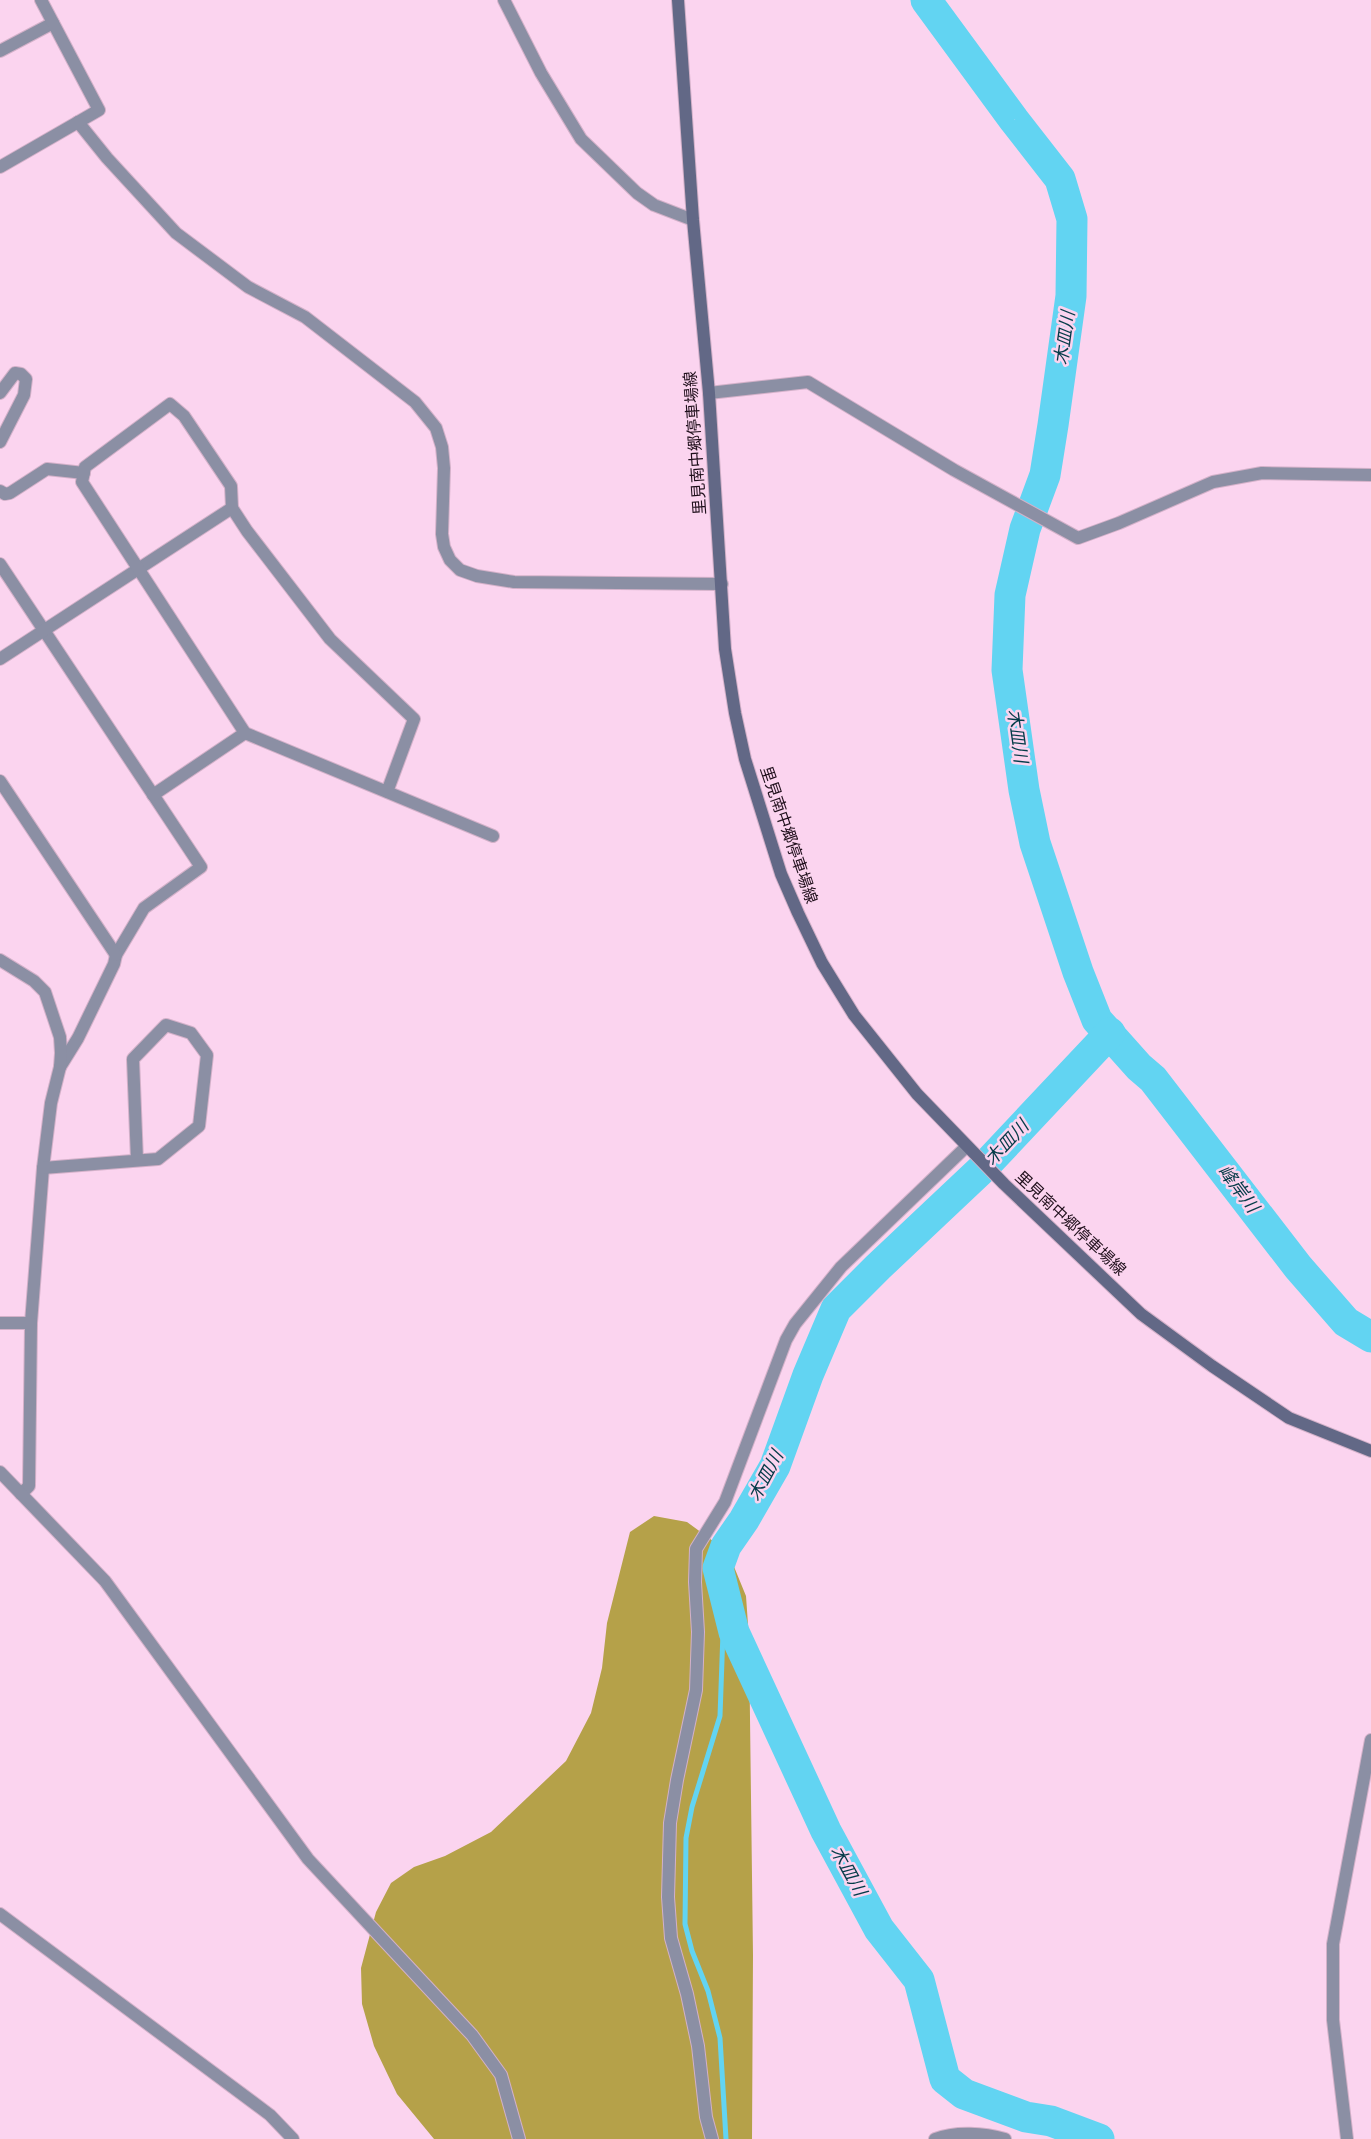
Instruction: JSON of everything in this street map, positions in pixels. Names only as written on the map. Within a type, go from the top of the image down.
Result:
[{"type":"main road","name":"里見南中郷停車場線","points":[[678,0],[693,220],[722,584],[725,649],[735,713],[745,760],[778,866],[798,913],[822,963],[854,1015],[917,1094],[1004,1184],[1141,1314],[1212,1366],[1289,1418],[1371,1451]]},
{"type":"street","points":[[0,167],[99,110],[41,0]]},
{"type":"street","points":[[504,0],[541,73],[581,139],[637,193],[654,205],[693,220]]},
{"type":"street","points":[[0,51],[53,23]]},
{"type":"street","points":[[78,122],[107,158],[176,234],[248,287],[305,317],[415,402],[436,428],[442,447],[444,468],[442,534],[444,546],[450,560],[460,570],[477,576],[514,582],[722,584]]},
{"type":"street","points":[[0,392],[12,374],[21,374],[26,379],[24,395],[0,442]]},
{"type":"street","points":[[708,393],[808,382],[868,420],[1078,538],[1213,482],[1262,473],[1371,475]]},
{"type":"street","points":[[387,792],[414,719],[330,639],[246,531],[232,508],[231,486],[184,416],[170,404],[85,467],[82,482],[245,733],[387,792],[493,836]]},
{"type":"street","points":[[0,492],[10,493],[48,469],[84,473]]},
{"type":"street","points":[[0,658],[232,508]]},
{"type":"street","points":[[0,564],[201,867],[144,908],[116,954],[114,964],[78,1038],[60,1068]]},
{"type":"street","points":[[154,795],[245,733]]},
{"type":"street","points":[[0,781],[116,954]]},
{"type":"street","points":[[0,960],[34,981],[46,992],[60,1037],[60,1068],[51,1103],[43,1168],[31,1323],[29,1486],[21,1494]]},
{"type":"street","points":[[43,1168],[158,1159],[199,1126],[207,1055],[191,1033],[166,1025],[133,1059],[137,1160]]},
{"type":"street","points":[[712,2139],[706,2117],[698,2046],[687,1994],[671,1938],[668,1897],[672,1814],[677,1780],[696,1690],[698,1632],[695,1582],[696,1549],[725,1502],[786,1340],[795,1324],[841,1267],[969,1149]]},
{"type":"street","points":[[0,1323],[31,1323]]},
{"type":"street","points":[[0,1472],[105,1581],[308,1859],[472,2035],[501,2075],[519,2139]]},
{"type":"street","points":[[1347,2139],[1333,2020],[1332,1944],[1371,1740]]},
{"type":"street","points":[[0,1914],[270,2116],[293,2139]]},
{"type":"street","points":[[935,2139],[945,2136],[993,2136],[1005,2139]]},
{"type":"shaded area","points":[[654,1516],[687,1522],[728,1552],[746,1596],[749,1639],[753,1955],[752,2139],[434,2139],[397,2094],[374,2046],[362,2004],[361,1968],[376,1912],[391,1883],[414,1867],[445,1856],[491,1832],[566,1761],[591,1713],[602,1668],[607,1623],[630,1532]]},
{"type":"waterway","name":"木皿川","points":[[926,0],[1060,179],[1072,219],[1071,296],[1045,475],[1025,529],[1010,595],[1007,670],[1024,790],[1035,843],[1078,972],[1097,1020],[1139,1067],[1153,1079],[1298,1267],[1346,1322],[1371,1337]]},
{"type":"waterway","name":"木皿川","points":[[1099,2139],[1051,2121],[1026,2117],[964,2094],[945,2079],[919,1980],[879,1929],[826,1831],[734,1632],[718,1568],[726,1546],[744,1520],[775,1466],[808,1375],[836,1309],[983,1168],[1110,1033]]},
{"type":"waterway","points":[[726,2139],[720,2038],[708,1991],[692,1951],[685,1924],[686,1838],[692,1807],[720,1716],[723,1632],[727,1599]]},
{"type":"water label","name":"峰岸川","points":[[1238,1189]]}]
